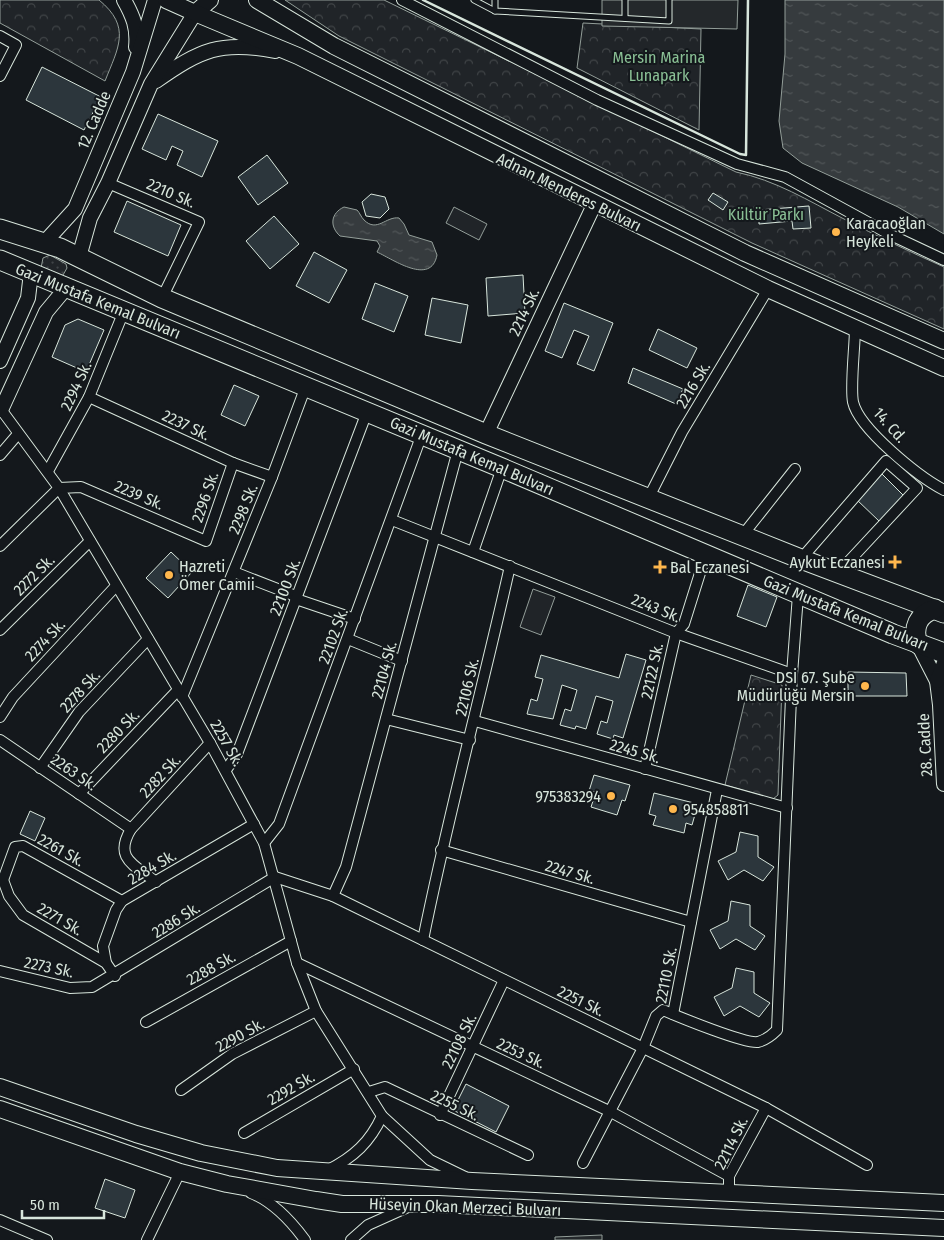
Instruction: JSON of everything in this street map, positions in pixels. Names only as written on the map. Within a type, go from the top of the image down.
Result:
[{"type":"highway","name":"Gazi Mustafa Kemal Bulvarı","points":[[0,229],[44,243],[162,298],[486,434],[801,559],[941,607]]},
{"type":"highway","points":[[31,273],[32,254],[44,243]]},
{"type":"highway","points":[[66,288],[79,273],[79,258]]},
{"type":"highway","name":"Gazi Mustafa Kemal Bulvarı","points":[[0,260],[422,434],[798,595],[944,653]]},
{"type":"highway","points":[[918,644],[915,637],[917,624],[925,614],[941,607]]},
{"type":"main road","points":[[124,0],[132,14],[137,31],[133,72]]},
{"type":"main road","name":"12. Cadde","points":[[44,243],[75,209],[133,72],[155,0]]},
{"type":"main road","name":"Adnan Menderes Bulvarı","points":[[166,0],[298,56],[594,205],[768,289],[944,368]]},
{"type":"main road","points":[[79,258],[90,218],[108,183],[151,84],[195,13],[210,0]]},
{"type":"main road","name":"Adnan Menderes Bulvarı","points":[[257,0],[334,46],[736,249],[944,341]]},
{"type":"main road","points":[[151,84],[180,64],[201,53],[224,46],[251,46],[298,56]]},
{"type":"main road","name":"2214 Sk.","points":[[486,434],[594,205]]},
{"type":"main road","points":[[0,361],[28,298],[31,273]]},
{"type":"main road","points":[[1,409],[46,312],[66,288]]},
{"type":"main road","name":"28. Cadde","points":[[918,644],[937,681],[942,702],[944,784]]},
{"type":"main road","name":"28. Cadde","points":[[937,681],[944,663]]},
{"type":"main road","name":"Hüseyin Okan Merzeci Bulvarı","points":[[0,1087],[136,1134],[201,1153],[276,1168],[472,1181],[944,1203]]},
{"type":"main road","name":"Hüseyin Okan Merzeci Bulvarı","points":[[0,1109],[180,1172],[227,1184],[342,1204],[467,1205],[944,1227]]},
{"type":"main road","points":[[944,1227],[944,1238]]},
{"type":"street","points":[[402,0],[596,100],[738,164],[785,177],[944,260]]},
{"type":"street","points":[[0,36],[16,45],[0,76]]},
{"type":"street","name":"2210 Sk.","points":[[108,183],[199,222],[162,298]]},
{"type":"street","name":"2216 Sk.","points":[[648,499],[682,432],[768,289]]},
{"type":"street","name":"2294 Sk.","points":[[48,471],[89,396],[124,311]]},
{"type":"street","name":"14. Cd.","points":[[855,328],[853,402],[866,425],[891,450],[932,483],[944,490]]},
{"type":"street","name":"2298 Sk.","points":[[180,693],[234,572],[306,386]]},
{"type":"street","name":"2237 Sk.","points":[[89,396],[233,463],[272,477]]},
{"type":"street","name":"2257 Sk.","points":[[1,409],[59,488],[226,770],[264,843],[275,877],[297,962],[316,1011],[369,1092],[382,1116],[430,1160],[472,1181]]},
{"type":"street","name":"22100 Sk.","points":[[226,770],[237,754],[367,412]]},
{"type":"street","points":[[0,454],[18,434]]},
{"type":"street","name":"22102 Sk.","points":[[264,843],[279,824],[422,434]]},
{"type":"street","name":"22104 Sk.","points":[[333,896],[346,867],[458,450]]},
{"type":"street","points":[[801,559],[886,461],[917,488],[838,573]]},
{"type":"street","name":"2296 Sk.","points":[[206,541],[233,463]]},
{"type":"street","points":[[473,552],[502,468]]},
{"type":"street","points":[[742,536],[795,469]]},
{"type":"street","name":"2239 Sk.","points":[[59,488],[81,487],[206,541]]},
{"type":"street","points":[[0,546],[59,488]]},
{"type":"street","points":[[392,520],[510,566]]},
{"type":"street","name":"2272 Sk.","points":[[0,630],[90,541]]},
{"type":"street","name":"22122 Sk.","points":[[646,770],[676,632],[684,624],[706,554]]},
{"type":"street","name":"2243 Sk.","points":[[510,566],[676,632],[792,674]]},
{"type":"street","name":"22106 Sk.","points":[[423,940],[441,850],[475,721],[510,566]]},
{"type":"street","points":[[234,572],[293,595],[296,599],[355,619]]},
{"type":"street","name":"2274 Sk.","points":[[0,717],[13,697],[33,674],[116,586]]},
{"type":"street","points":[[673,1014],[756,1042],[769,1038],[778,1030],[792,674],[798,595]]},
{"type":"street","name":"2278 Sk.","points":[[40,768],[79,712],[148,639]]},
{"type":"street","points":[[348,639],[402,661]]},
{"type":"street","name":"2280 Sk.","points":[[79,794],[180,693]]},
{"type":"street","points":[[386,720],[470,740]]},
{"type":"street","name":"2245 Sk.","points":[[475,721],[787,808]]},
{"type":"street","name":"2263 Sk.","points":[[0,740],[131,829]]},
{"type":"street","name":"2282 Sk.","points":[[131,829],[210,743]]},
{"type":"street","name":"22110 Sk.","points":[[583,1163],[643,1048],[656,1016],[663,1010],[673,1014],[717,790]]},
{"type":"street","name":"2284 Sk.","points":[[106,963],[104,946],[116,910],[122,901],[254,824]]},
{"type":"street","points":[[131,829],[124,840],[123,849],[127,859],[156,882]]},
{"type":"street","name":"2261 Sk.","points":[[2,880],[15,847],[23,846],[122,901]]},
{"type":"street","name":"2247 Sk.","points":[[441,850],[691,922]]},
{"type":"street","name":"2251 Sk.","points":[[275,877],[333,896],[766,1108],[867,1165]]},
{"type":"street","name":"2286 Sk.","points":[[92,987],[115,976],[275,877]]},
{"type":"street","name":"2271 Sk.","points":[[2,880],[9,896],[23,915],[106,963],[115,976]]},
{"type":"street","name":"2288 Sk.","points":[[146,1022],[291,941]]},
{"type":"street","name":"2253 Sk.","points":[[297,962],[611,1112],[729,1176]]},
{"type":"street","name":"2273 Sk.","points":[[2,974],[70,988],[92,987]]},
{"type":"street","name":"22108 Sk.","points":[[440,1115],[474,1047],[504,980]]},
{"type":"street","name":"2290 Sk.","points":[[181,1090],[232,1054],[316,1011]]},
{"type":"street","name":"2292 Sk.","points":[[244,1133],[354,1069]]},
{"type":"street","name":"2255 Sk.","points":[[369,1092],[385,1087],[440,1115],[528,1155]]},
{"type":"street","name":"22114 Sk.","points":[[729,1192],[729,1176],[766,1108]]},
{"type":"street","points":[[324,1172],[347,1160],[362,1148],[373,1135],[382,1116]]},
{"type":"street","points":[[147,1240],[180,1172]]},
{"type":"street","points":[[227,1184],[261,1197],[287,1217],[305,1240]]},
{"type":"street","points":[[351,1240],[368,1225],[411,1205]]},
{"type":"street","points":[[0,1220],[48,1240]]},
{"type":"lane","points":[[474,0],[495,11],[669,21],[668,0]]},
{"type":"lane","points":[[495,0],[495,11]]},
{"type":"lane","points":[[625,0],[625,18]]},
{"type":"green space","points":[[0,0],[99,0],[116,19],[119,29],[118,48],[105,81],[0,23]]},
{"type":"green space","name":"Kültür Parkı","points":[[285,0],[384,0],[736,172],[764,180],[792,192],[881,238],[944,267],[944,329],[752,243],[339,36]]},
{"type":"green space","name":"Mersin Marina Lunapark","points":[[583,23],[701,29],[699,130],[577,68]]},
{"type":"green space","points":[[454,207],[487,224],[479,240],[446,223]]},
{"type":"green space","points":[[50,255],[66,264],[67,268],[60,277],[41,268],[43,258]]},
{"type":"green space","points":[[533,589],[555,597],[541,635],[520,627]]},
{"type":"green space","points":[[751,675],[782,685],[778,795],[773,799],[725,785]]},
{"type":"shaded area","points":[[602,0],[738,0],[737,29],[602,26]]},
{"type":"shaded area","points":[[602,1235],[602,1240],[555,1240],[555,1237]]},
{"type":"water","points":[[785,0],[944,0],[944,234],[898,207],[802,163],[783,148],[779,121],[785,54]]},
{"type":"water","points":[[344,207],[357,210],[364,220],[373,225],[399,218],[409,235],[432,242],[437,255],[433,264],[427,269],[411,268],[377,252],[380,246],[377,241],[340,236],[334,228],[333,220],[336,213]]},
{"type":"building","points":[[42,67],[101,97],[84,130],[26,100]]},
{"type":"building","points":[[158,114],[218,141],[202,177],[177,165],[183,151],[172,146],[166,160],[142,149]]},
{"type":"building","points":[[267,155],[288,183],[258,205],[238,177]]},
{"type":"building","points":[[713,193],[728,202],[723,210],[708,200]]},
{"type":"building","points":[[371,194],[385,197],[389,209],[380,218],[366,216],[362,202]]},
{"type":"building","points":[[127,201],[181,225],[168,256],[114,232]]},
{"type":"building","points":[[809,206],[811,228],[793,229],[792,221],[759,224],[759,210]]},
{"type":"building","points":[[274,216],[299,244],[270,269],[246,241]]},
{"type":"building","points":[[314,252],[347,270],[329,303],[296,286]]},
{"type":"building","points":[[523,275],[525,313],[488,316],[486,278]]},
{"type":"building","points":[[375,283],[408,296],[394,332],[362,319]]},
{"type":"building","points":[[432,298],[468,305],[461,343],[425,335]]},
{"type":"building","points":[[564,303],[613,323],[594,371],[577,364],[589,336],[574,330],[562,358],[545,351]]},
{"type":"building","points":[[78,319],[104,330],[86,372],[52,357],[65,325]]},
{"type":"building","points":[[658,329],[697,348],[687,368],[649,350]]},
{"type":"building","points":[[633,368],[683,389],[676,404],[628,383]]},
{"type":"building","points":[[234,385],[259,396],[245,426],[221,415]]},
{"type":"building","points":[[881,473],[904,496],[879,521],[856,499]]},
{"type":"building","name":"Hazreti Ömer Camii","points":[[171,552],[192,572],[168,598],[146,578]]},
{"type":"building","points":[[748,585],[777,597],[766,627],[737,616]]},
{"type":"building","points":[[626,654],[646,660],[623,738],[614,735],[613,739],[597,734],[601,721],[607,723],[613,701],[596,696],[586,729],[576,726],[575,729],[560,725],[565,709],[571,711],[577,690],[562,685],[553,719],[527,714],[531,699],[537,701],[543,679],[535,677],[541,655],[619,678]]},
{"type":"building","points":[[848,672],[906,673],[907,696],[848,696]]},
{"type":"building","name":"975383294","points":[[594,775],[630,785],[625,801],[622,800],[617,815],[591,807],[596,792],[589,791]]},
{"type":"building","name":"954858811","points":[[654,793],[698,804],[692,825],[686,823],[684,833],[653,825],[656,816],[649,814]]},
{"type":"building","points":[[30,811],[45,818],[35,841],[20,834]]},
{"type":"building","points":[[740,832],[758,836],[758,857],[774,867],[763,881],[744,870],[728,880],[718,861],[736,852]]},
{"type":"building","points":[[731,901],[750,905],[750,926],[765,936],[755,950],[736,939],[720,949],[710,930],[728,921]]},
{"type":"building","points":[[736,968],[754,972],[754,993],[770,1003],[759,1017],[740,1006],[724,1016],[714,997],[732,988]]},
{"type":"building","points":[[466,1084],[509,1106],[496,1132],[453,1110]]},
{"type":"building","points":[[105,1179],[135,1190],[125,1218],[95,1208]]},
{"type":"wall","points":[[423,0],[740,154],[746,155],[748,0]]},
{"type":"place","name":"Karacaoğlan Heykeli","points":[[836,232]]},
{"type":"place","name":"Aykut Eczanesi","points":[[895,562]]},
{"type":"place","name":"Bal Eczanesi","points":[[660,567]]},
{"type":"place","name":"Hazreti Ömer Camii","points":[[169,575]]},
{"type":"place","name":"DSİ 67. Şube Müdürlüğü Mersin","points":[[865,686]]},
{"type":"place","name":"975383294","points":[[611,796]]},
{"type":"place","name":"954858811","points":[[673,809]]}]
